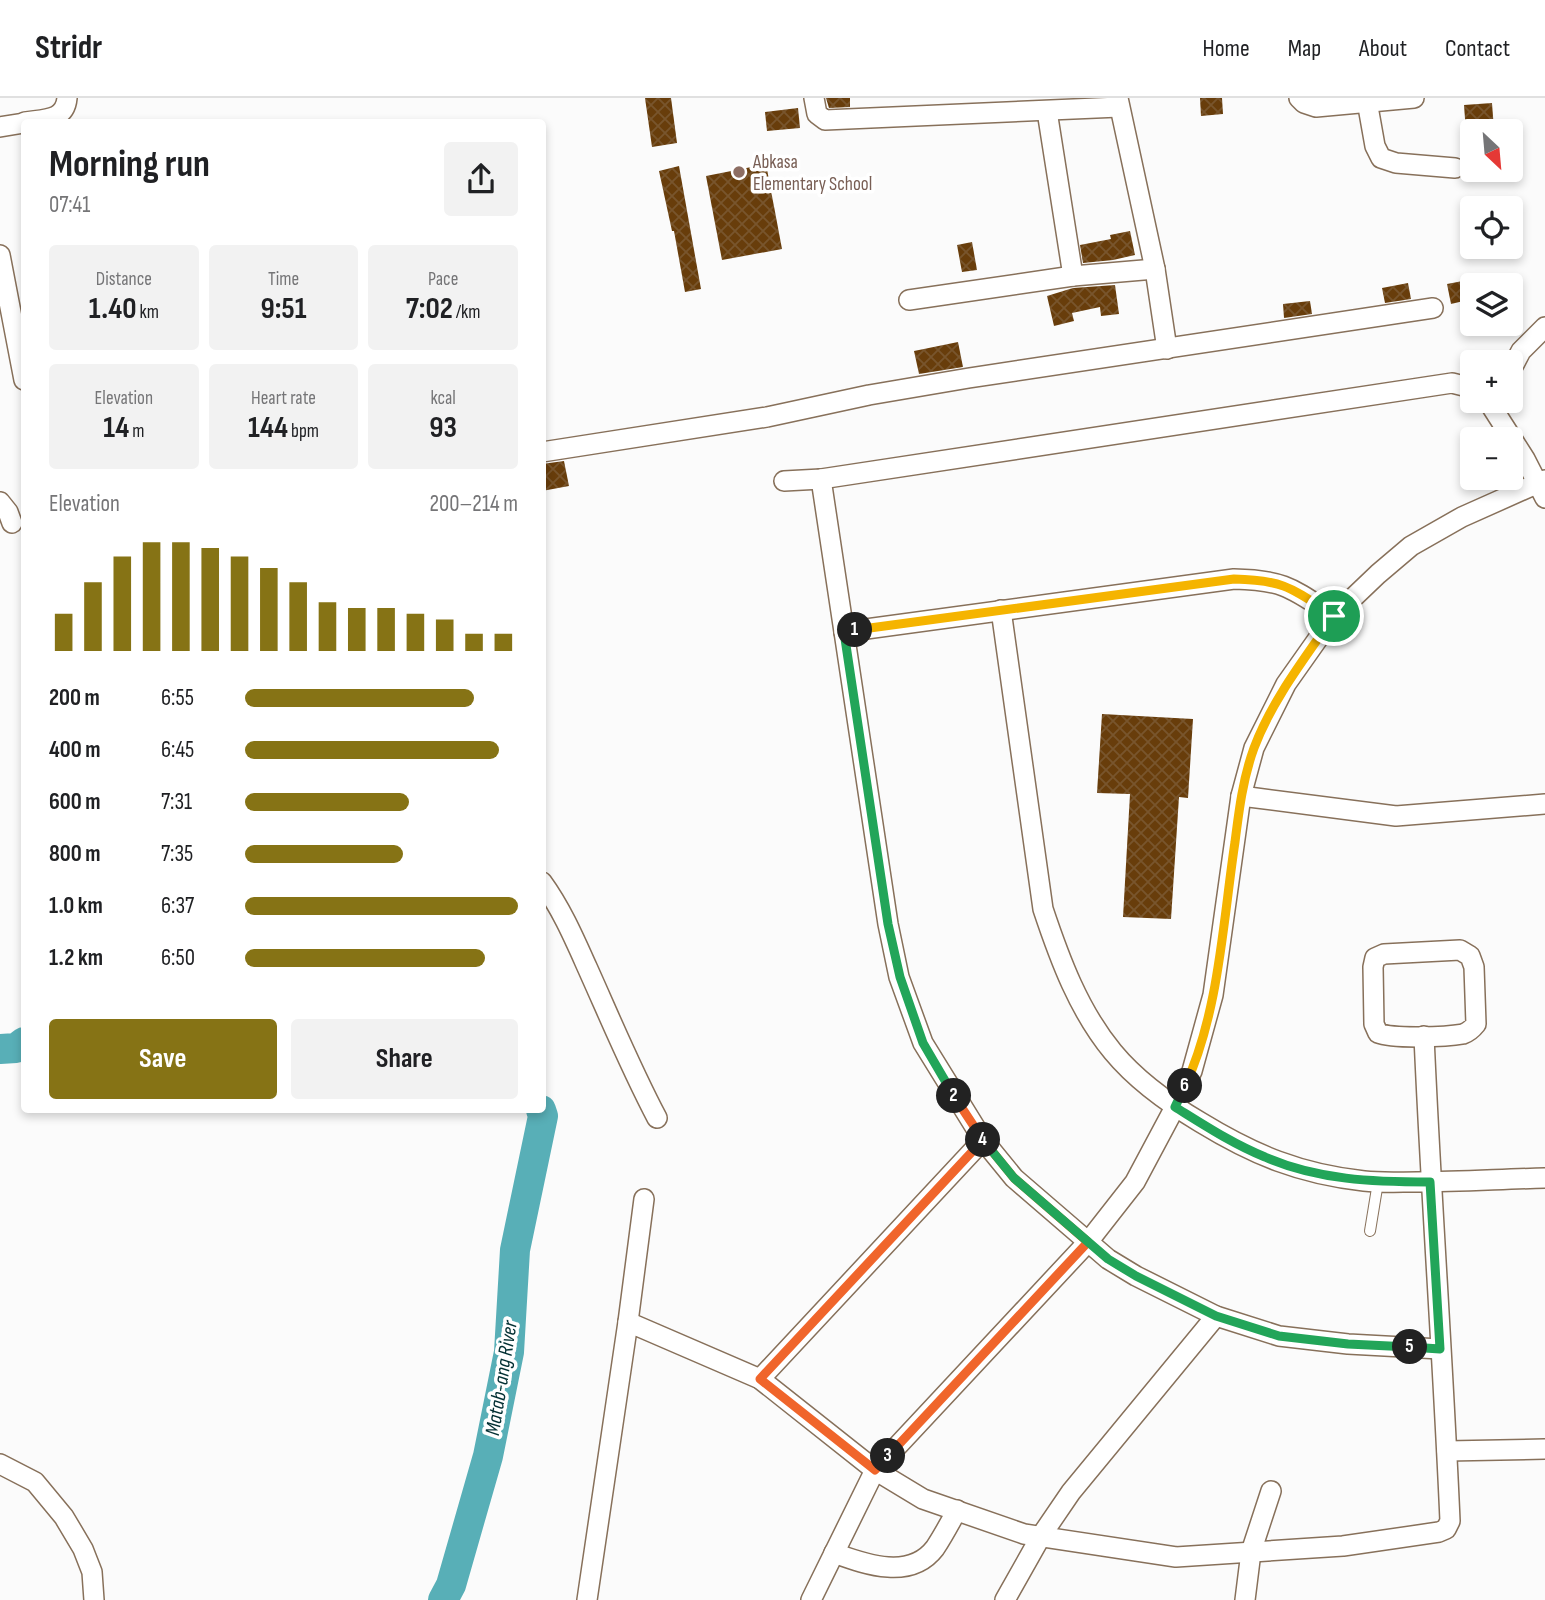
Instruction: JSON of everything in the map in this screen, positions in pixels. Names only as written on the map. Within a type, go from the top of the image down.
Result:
[{"type":"street","points":[[46,119],[57,117],[66,107],[67,98]]},
{"type":"street","points":[[814,98],[817,114],[825,120],[1047,111],[1118,102],[1155,269],[1167,349]]},
{"type":"street","points":[[1299,98],[1316,107],[1414,98]]},
{"type":"street","points":[[1367,101],[1381,158],[1396,163],[1455,168]]},
{"type":"street","points":[[1047,111],[1073,276]]},
{"type":"street","points":[[0,127],[21,124]]},
{"type":"street","points":[[0,258],[21,365]]},
{"type":"street","points":[[909,300],[1073,276],[1155,269]]},
{"type":"street","points":[[546,451],[768,416],[969,378],[1433,308]]},
{"type":"street","points":[[1522,350],[1545,327]]},
{"type":"street","points":[[783,481],[821,479],[1452,383],[1460,385]]},
{"type":"street","points":[[811,1600],[875,1470],[1088,1242],[1135,1182],[1175,1107],[1192,1071],[1213,996],[1241,796],[1254,748],[1286,684],[1334,616],[1411,546],[1462,517],[1543,487],[1500,413]]},
{"type":"street","points":[[821,479],[888,924],[900,977],[923,1043],[983,1140],[1014,1178],[1108,1259],[1216,1316],[1279,1336],[1348,1344],[1440,1349]]},
{"type":"street","points":[[0,502],[12,523]]},
{"type":"street","points":[[844,632],[1234,579],[1255,579],[1288,586],[1334,616]]},
{"type":"street","points":[[1000,610],[1043,909],[1073,988],[1113,1052],[1147,1087],[1175,1107],[1238,1145],[1303,1170],[1378,1182],[1545,1178]]},
{"type":"street","points":[[1241,796],[1396,816],[1545,803]]},
{"type":"street","points":[[546,887],[555,899],[573,936],[632,1070],[657,1118]]},
{"type":"street","points":[[1460,950],[1470,956],[1474,967],[1476,1024],[1464,1034],[1424,1036],[1387,1037],[1378,1033],[1374,1024],[1375,958],[1384,954],[1460,950]]},
{"type":"street","points":[[628,1322],[760,1379],[875,1470],[923,1499],[1024,1534],[1176,1557],[1343,1546],[1438,1532],[1446,1529],[1450,1521],[1424,1036]]},
{"type":"street","points":[[760,1379],[983,1140]]},
{"type":"street","points":[[587,1600],[644,1199]]},
{"type":"street","points":[[1005,1600],[1041,1536],[1071,1492],[1216,1316]]},
{"type":"street","points":[[1447,1451],[1545,1448]]},
{"type":"street","points":[[0,1464],[35,1482],[64,1517],[83,1549],[92,1572],[94,1600]]},
{"type":"street","points":[[1245,1600],[1251,1552],[1271,1491]]},
{"type":"street","points":[[834,1553],[887,1568],[912,1564],[933,1550],[957,1510]]},
{"type":"lane","points":[[1370,1231],[1378,1182]]},
{"type":"building","points":[[645,98],[671,98],[677,143],[652,147]]},
{"type":"building","points":[[826,98],[850,98],[850,107],[829,108]]},
{"type":"building","points":[[1200,98],[1222,98],[1223,114],[1201,116]]},
{"type":"building","points":[[1492,103],[1493,119],[1465,119],[1464,105]]},
{"type":"building","points":[[798,108],[800,128],[767,131],[765,112]]},
{"type":"building","points":[[766,164],[782,249],[722,260],[706,176]]},
{"type":"building","points":[[679,166],[701,289],[685,292],[659,171]]},
{"type":"building","points":[[1130,231],[1135,255],[1083,263],[1080,245],[1111,239],[1110,235]]},
{"type":"building","points":[[972,242],[977,270],[962,272],[957,245]]},
{"type":"building","points":[[1460,282],[1460,302],[1451,304],[1447,284]]},
{"type":"building","points":[[1408,283],[1411,299],[1385,303],[1382,288]]},
{"type":"building","points":[[1115,285],[1119,314],[1101,316],[1100,307],[1072,313],[1074,321],[1054,326],[1047,296],[1073,288]]},
{"type":"building","points":[[1310,301],[1312,314],[1284,318],[1283,304]]},
{"type":"building","points":[[958,342],[963,367],[919,374],[914,351]]},
{"type":"building","points":[[564,461],[569,486],[546,490],[546,463]]},
{"type":"building","points":[[1102,714],[1193,719],[1188,798],[1179,797],[1171,919],[1123,917],[1130,794],[1097,793]]},
{"type":"waterway","name":"Matab-ang River","points":[[0,1049],[16,1048],[21,1044]]},
{"type":"waterway","name":"Matab-ang River","points":[[443,1600],[451,1585],[488,1456],[509,1352],[515,1250],[542,1113]]},
{"type":"place","name":"Abkasa Elementary School","points":[[739,172]]},
{"type":"route","points":[[1334,616],[1286,684],[1254,748],[1241,796],[1213,996],[1192,1071],[1175,1107],[1238,1145],[1303,1170],[1363,1181],[1430,1182],[1440,1349],[1348,1344],[1279,1336],[1216,1316],[1108,1259],[1014,1178],[983,1140],[760,1379],[875,1470],[1088,1242],[1014,1178],[983,1140],[923,1043],[900,977],[888,924],[844,632],[1234,579],[1266,580],[1288,586],[1334,616]]}]
